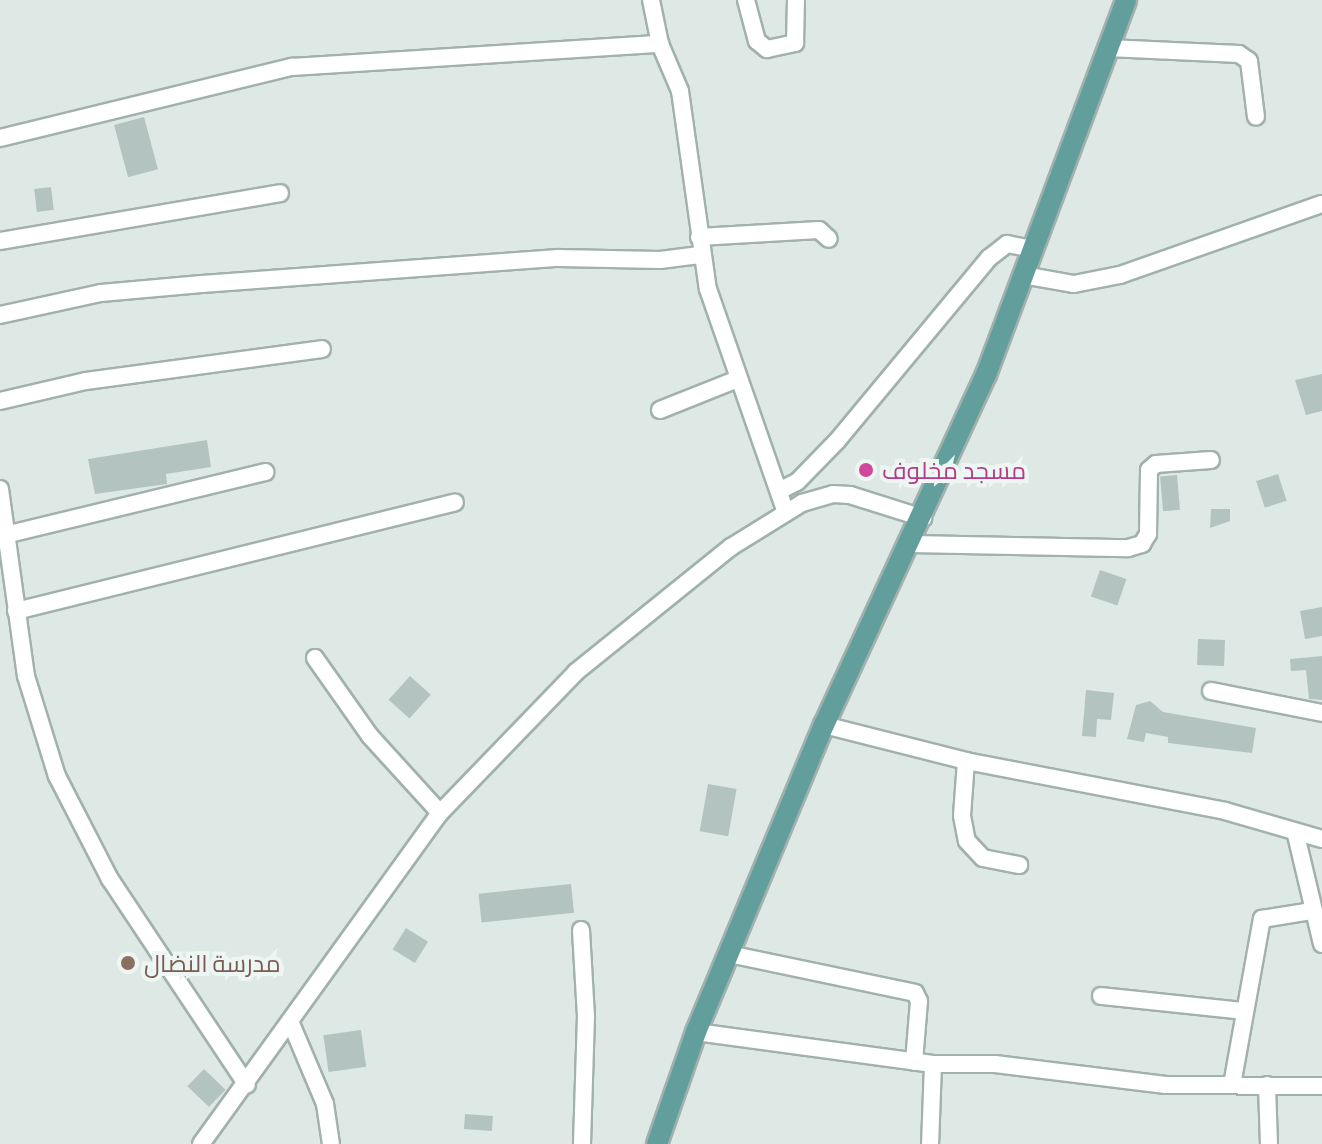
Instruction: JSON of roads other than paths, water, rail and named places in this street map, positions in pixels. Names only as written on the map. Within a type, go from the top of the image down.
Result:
[{"type":"main road","points":[[657,1144],[696,1032],[824,725],[923,518],[1023,275],[1126,0]]},
{"type":"street","points":[[651,0],[660,44],[680,91],[699,246],[738,379],[785,510]]},
{"type":"street","points":[[746,0],[757,41],[767,49],[795,43],[796,0]]},
{"type":"street","points":[[0,138],[292,67],[660,44]]},
{"type":"street","points":[[1108,48],[1239,54],[1249,61],[1256,117]]},
{"type":"street","points":[[0,241],[280,193]]},
{"type":"street","points":[[1023,275],[1074,284],[1120,275],[1322,204]]},
{"type":"street","points":[[0,315],[101,293],[558,258],[660,260],[699,246],[819,230],[829,239]]},
{"type":"street","points":[[779,491],[797,482],[837,441],[989,258],[1007,244],[1032,249]]},
{"type":"street","points":[[0,401],[86,381],[322,349]]},
{"type":"street","points":[[660,410],[738,379]]},
{"type":"street","points":[[911,544],[1128,548],[1142,544],[1148,534],[1149,470],[1156,464],[1211,460]]},
{"type":"street","points":[[5,535],[266,472]]},
{"type":"street","points":[[0,489],[16,611],[40,731],[71,808],[110,879],[247,1085]]},
{"type":"street","points":[[201,1144],[247,1085],[440,813],[576,672],[785,510],[833,494],[870,499],[923,518]]},
{"type":"street","points":[[16,611],[455,502]]},
{"type":"street","points":[[315,658],[370,736],[440,813]]},
{"type":"street","points":[[1211,691],[1322,713]]},
{"type":"street","points":[[824,725],[966,761],[1225,811],[1296,835],[1322,839]]},
{"type":"street","points":[[966,761],[962,816],[967,841],[983,858],[1019,865]]},
{"type":"street","points":[[1296,835],[1322,944]]},
{"type":"street","points":[[1232,1085],[1262,919],[1312,911]]},
{"type":"street","points":[[581,930],[586,1016],[582,1144]]},
{"type":"street","points":[[729,954],[915,993],[919,1001],[914,1062]]},
{"type":"street","points":[[1101,996],[1244,1011]]},
{"type":"street","points":[[290,1021],[325,1104],[331,1144]]},
{"type":"street","points":[[696,1032],[914,1062],[995,1064],[1084,1079],[1322,1086]]},
{"type":"street","points":[[930,1144],[933,1064]]},
{"type":"street","points":[[1267,1085],[1269,1144]]},
{"type":"place","name":"مسجد مخلوف","points":[[866,470]]},
{"type":"place","name":"مدرسة النضال","points":[[128,963]]}]
